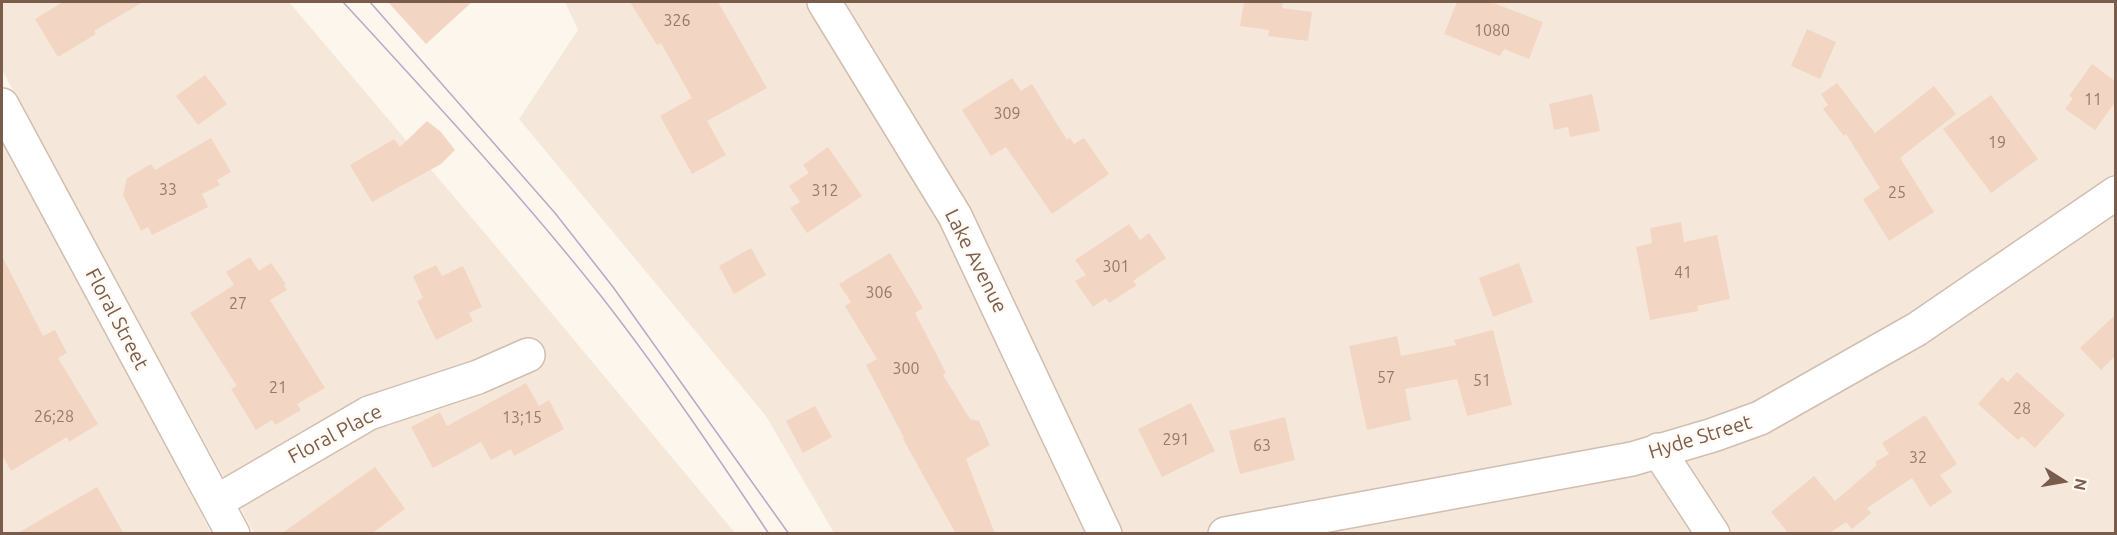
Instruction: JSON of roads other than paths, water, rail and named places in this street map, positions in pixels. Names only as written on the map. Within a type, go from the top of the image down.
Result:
[{"type":"street","name":"Lake Avenue","points":[[824,2],[955,216],[1105,534]]},
{"type":"street","name":"Floral Street","points":[[2,105],[233,534]]},
{"type":"street","name":"Hyde Street","points":[[1225,534],[1632,459],[1713,435],[1760,418],[1917,329],[2115,193]]},
{"type":"street","name":"Floral Place","points":[[216,502],[369,413],[459,384],[528,355]]},
{"type":"street","points":[[1658,450],[1713,534]]},
{"type":"tram line","points":[[343,2],[507,183],[601,296],[708,443],[769,534]]},
{"type":"tram line","points":[[370,2],[555,213],[613,287],[789,534]]}]
